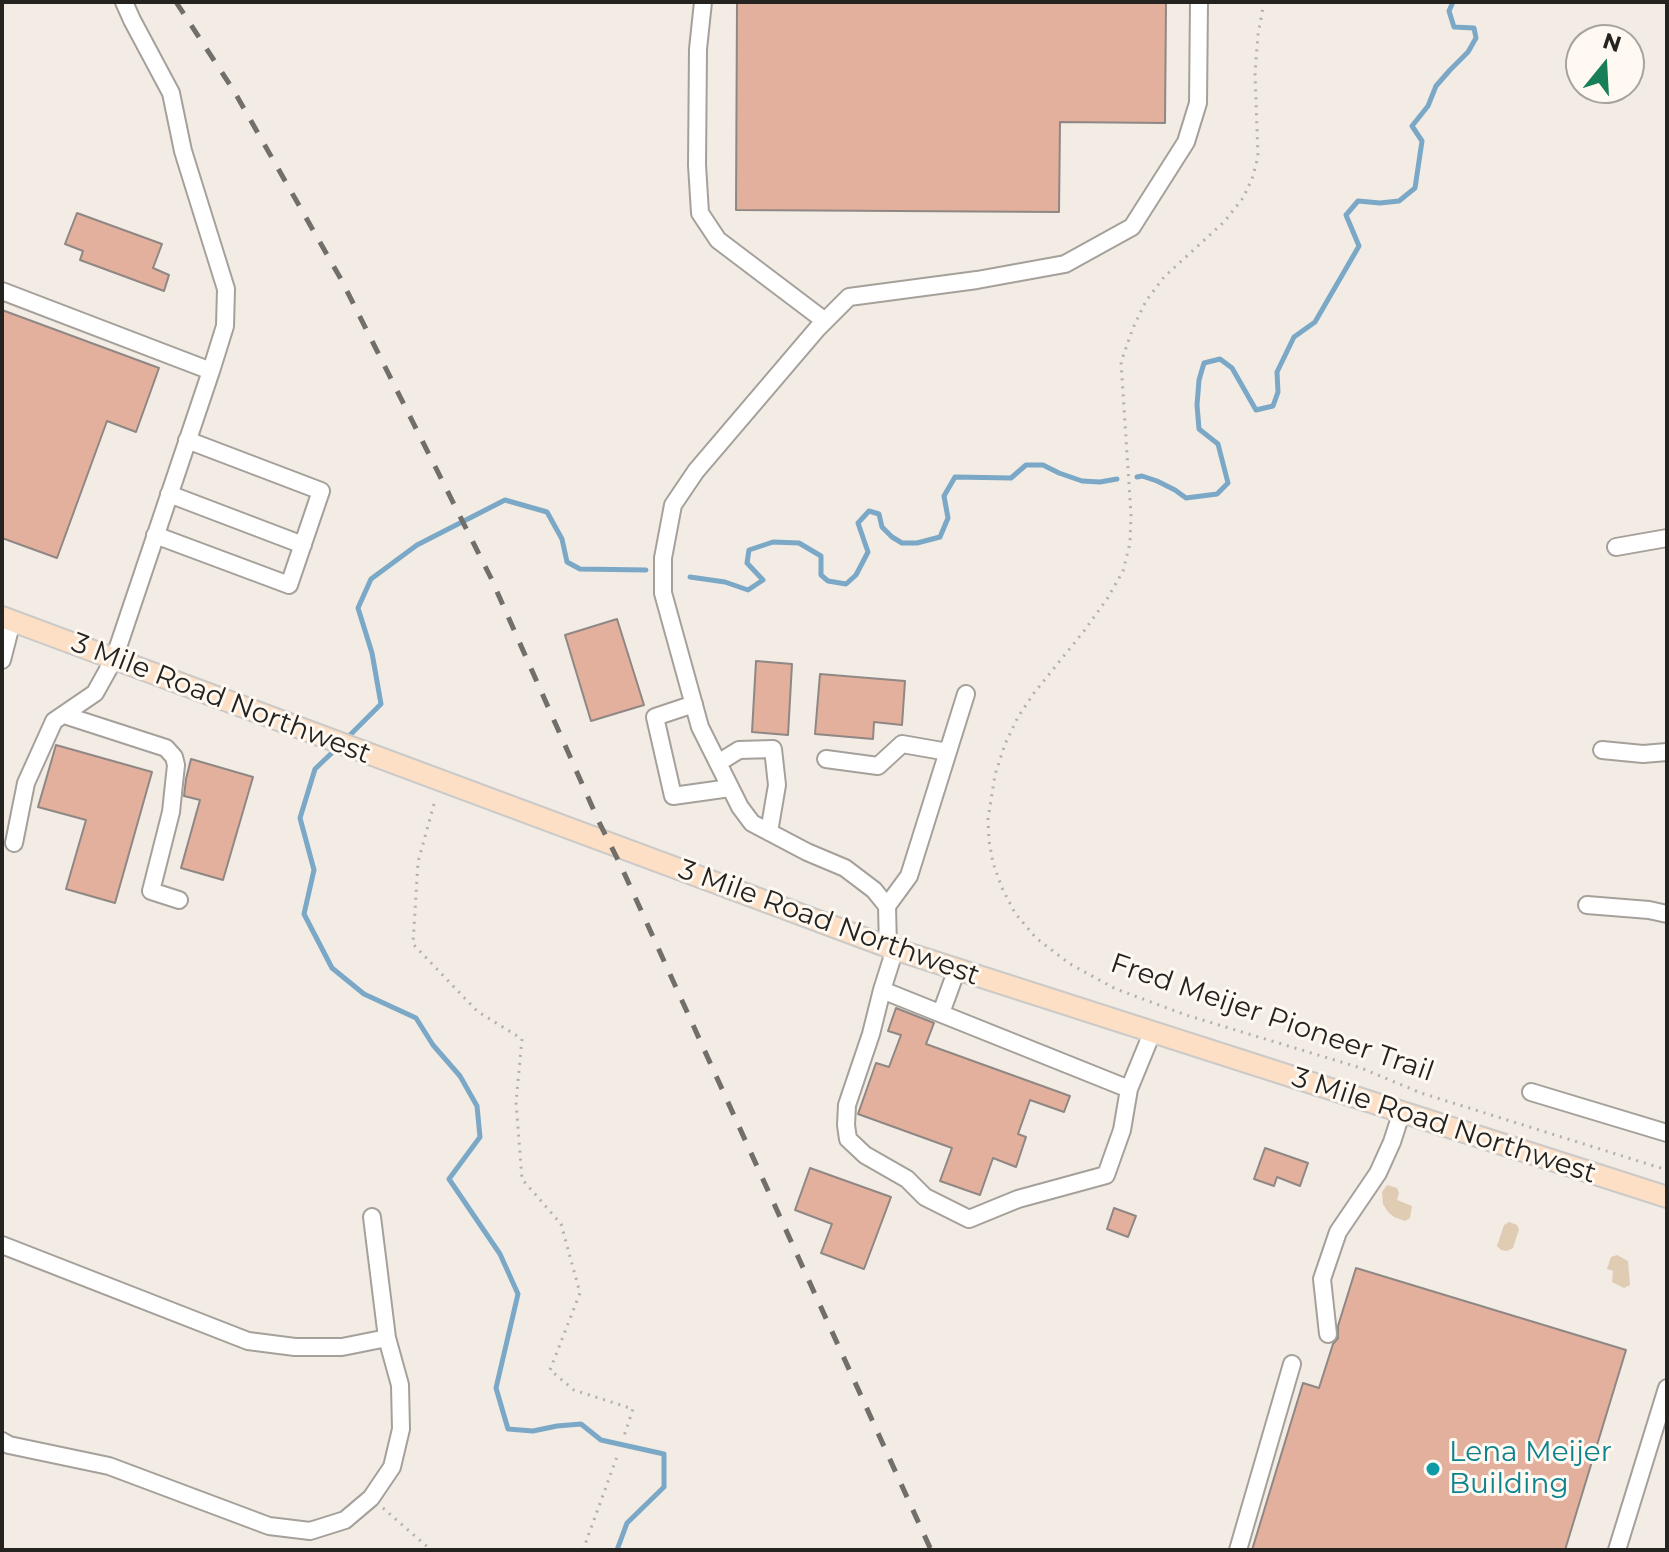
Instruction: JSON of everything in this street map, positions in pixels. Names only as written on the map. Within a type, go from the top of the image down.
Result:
[{"type":"main road","name":"3 Mile Road Northwest","points":[[7,619],[892,948],[1667,1197]]},
{"type":"street","points":[[14,843],[26,783],[54,721],[95,693],[114,659],[225,326],[226,289],[183,151],[171,93],[124,2]]},
{"type":"street","points":[[703,2],[698,49],[697,165],[700,213],[718,240],[825,321]]},
{"type":"street","points":[[1152,1033],[1129,1089],[1122,1130],[1106,1175],[1018,1199],[969,1219],[925,1197],[907,1179],[865,1155],[848,1139],[847,1105],[871,1034],[892,948],[887,906],[874,890],[845,868],[752,823],[740,807],[700,727],[663,593],[663,558],[673,505],[696,471],[849,297],[977,280],[1065,264],[1132,227],[1186,142],[1198,103],[1199,2]]},
{"type":"street","points":[[2,291],[211,371]]},
{"type":"street","points":[[155,535],[289,585],[303,545],[321,491],[187,440]]},
{"type":"street","points":[[169,494],[303,545]]},
{"type":"street","points":[[1616,547],[1667,538]]},
{"type":"street","points":[[2,660],[7,619]]},
{"type":"street","points":[[887,906],[909,876],[966,694]]},
{"type":"street","points":[[694,704],[655,717],[673,796],[730,788]]},
{"type":"street","points":[[64,715],[166,748],[174,757],[176,765],[171,812],[151,891],[179,900]]},
{"type":"street","points":[[826,759],[878,766],[902,744],[948,752]]},
{"type":"street","points":[[718,763],[739,750],[773,749],[777,785],[769,832]]},
{"type":"street","points":[[1602,750],[1643,754],[1667,752]]},
{"type":"street","points":[[1587,905],[1667,914]]},
{"type":"street","points":[[941,1013],[957,969]]},
{"type":"street","points":[[882,990],[1129,1089]]},
{"type":"street","points":[[1531,1092],[1667,1133]]},
{"type":"street","points":[[1328,1334],[1322,1279],[1338,1232],[1378,1173],[1402,1111]]},
{"type":"street","points":[[2,1441],[109,1466],[269,1526],[310,1531],[345,1520],[371,1498],[392,1467],[401,1429],[400,1385],[387,1338],[372,1217]]},
{"type":"street","points":[[2,1245],[248,1341],[295,1347],[342,1347],[387,1338]]},
{"type":"street","points":[[1238,1550],[1292,1364]]},
{"type":"street","points":[[1617,1550],[1667,1388]]},
{"type":"path","name":"Fred Meijer Pioneer Trail","points":[[1264,2],[1255,73],[1258,157],[1252,179],[1243,198],[1224,222],[1164,277],[1146,301],[1133,328],[1121,362],[1131,515],[1130,543],[1123,571],[1107,599],[1034,693],[1005,744],[995,775],[988,819],[993,863],[1015,913],[1036,938],[1070,964],[1116,989],[1186,1015],[1361,1068],[1421,1093],[1667,1170]]},
{"type":"path","points":[[434,804],[418,862],[413,944],[477,1011],[522,1039],[516,1102],[522,1179],[561,1224],[580,1293],[550,1370],[574,1390],[633,1409],[623,1439]]},
{"type":"path","points":[[583,1550],[618,1454]]},
{"type":"path","points":[[371,1498],[431,1550]]},
{"type":"shaded area","points":[[1387,1185],[1397,1188],[1397,1200],[1412,1206],[1410,1218],[1405,1221],[1394,1217],[1383,1204],[1382,1192]]},
{"type":"shaded area","points":[[1509,1222],[1519,1229],[1513,1248],[1501,1250],[1497,1246],[1504,1225]]},
{"type":"shaded area","points":[[1617,1255],[1628,1261],[1630,1285],[1624,1288],[1612,1282],[1613,1271],[1607,1269],[1611,1257]]},
{"type":"building","points":[[737,2],[1166,2],[1165,123],[1060,122],[1059,212],[736,210]]},
{"type":"building","points":[[77,213],[162,244],[153,268],[169,275],[164,291],[80,260],[83,251],[65,244]]},
{"type":"building","points":[[2,310],[159,368],[136,432],[107,421],[57,558],[2,538]]},
{"type":"building","points":[[617,619],[644,705],[591,721],[565,635]]},
{"type":"building","points":[[756,661],[792,664],[788,735],[752,732]]},
{"type":"building","points":[[820,674],[905,681],[902,725],[874,722],[873,739],[815,734]]},
{"type":"building","points":[[56,745],[152,772],[115,903],[66,889],[86,820],[38,807]]},
{"type":"building","points":[[191,759],[253,777],[223,880],[181,868],[200,800],[184,796]]},
{"type":"building","points":[[896,1008],[934,1023],[926,1044],[1070,1096],[1064,1112],[1030,1100],[1018,1134],[1026,1137],[1016,1167],[993,1158],[980,1195],[940,1181],[952,1148],[858,1114],[876,1063],[889,1067],[901,1035],[888,1031]]},
{"type":"building","points":[[1265,1148],[1308,1163],[1300,1186],[1277,1177],[1274,1186],[1254,1179]]},
{"type":"building","points":[[810,1168],[891,1197],[864,1269],[821,1253],[832,1224],[795,1210]]},
{"type":"building","points":[[1114,1208],[1136,1216],[1128,1237],[1107,1229]]},
{"type":"building","name":"Lena Meijer Building","points":[[1356,1268],[1626,1350],[1565,1550],[1252,1550],[1303,1383],[1319,1388],[1333,1344],[1338,1338],[1338,1326]]},
{"type":"waterway","points":[[1137,477],[1157,481],[1186,498],[1217,494],[1228,483],[1218,444],[1199,429],[1197,405],[1204,363],[1220,359],[1232,368],[1256,410],[1273,406],[1278,392],[1277,372],[1294,337],[1315,322],[1359,246],[1346,215],[1358,201],[1399,201],[1415,188],[1422,141],[1412,126],[1428,106],[1436,86],[1468,52],[1476,38],[1474,28],[1454,27],[1449,11],[1453,2]]},
{"type":"waterway","points":[[690,577],[725,582],[748,590],[763,580],[747,563],[749,550],[773,542],[799,543],[821,556],[821,575],[828,581],[846,584],[856,575],[868,552],[858,523],[869,511],[879,514],[882,527],[902,543],[940,537],[948,518],[944,496],[955,477],[1011,478],[1026,465],[1043,465],[1082,481],[1117,479]]},
{"type":"waterway","points":[[347,738],[381,704],[372,653],[358,608],[371,579],[417,545],[505,500],[547,512],[562,539],[567,562],[580,569],[646,570]]},
{"type":"waterway","points":[[337,748],[315,769],[300,818],[314,870],[304,914],[332,968],[364,994],[416,1018],[433,1045],[460,1076],[477,1106],[480,1137],[449,1179],[500,1254],[518,1294],[496,1388],[508,1429],[533,1431],[581,1424],[601,1440],[664,1454],[664,1487],[627,1523],[617,1550]]},
{"type":"railway","points":[[176,2],[234,91],[342,281],[491,578],[931,1550]]},
{"type":"place","name":"Lena Meijer Building","points":[[1433,1469]]}]
